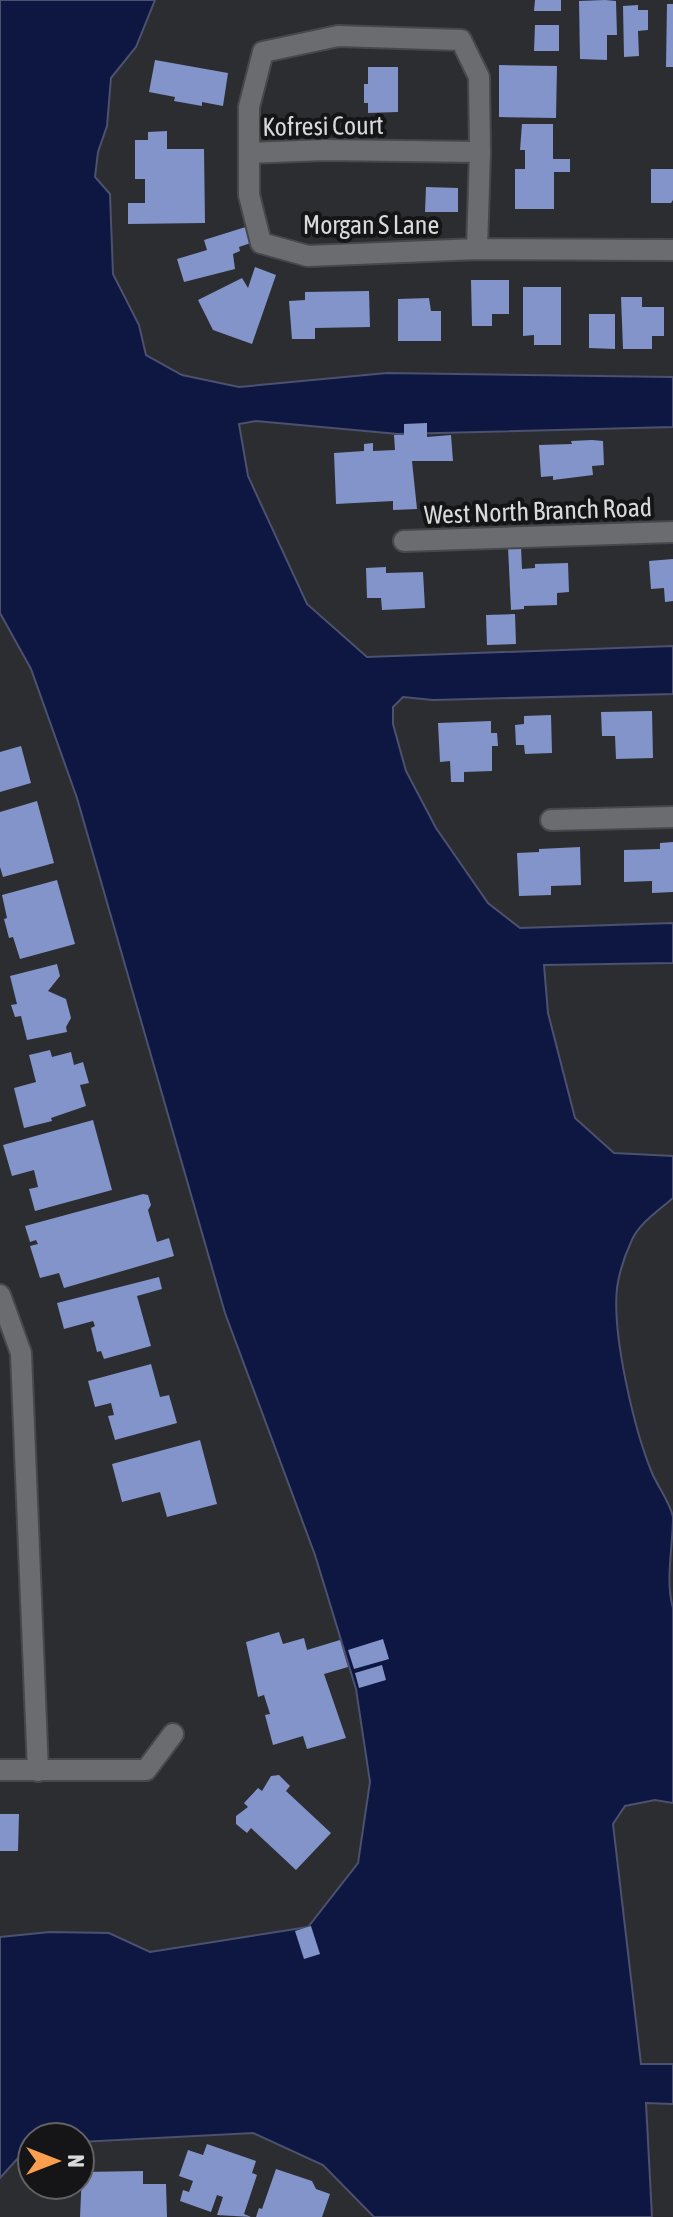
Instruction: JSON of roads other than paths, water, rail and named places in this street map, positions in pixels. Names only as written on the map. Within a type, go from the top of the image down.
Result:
[{"type":"street","name":"Kofresi Court","points":[[477,249],[480,152],[479,77],[461,40],[338,36],[263,52],[249,107],[249,153],[325,150],[480,152]]},
{"type":"street","name":"Morgan S Lane","points":[[249,153],[249,195],[261,243],[308,256],[477,249]]},
{"type":"street","points":[[477,249],[673,250]]},
{"type":"street","name":"West North Branch Road","points":[[404,541],[673,532]]},
{"type":"street","points":[[551,820],[673,817]]},
{"type":"street","points":[[0,1295],[21,1353],[38,1771]]},
{"type":"street","points":[[0,1770],[146,1770],[173,1734]]},
{"type":"water","points":[[0,0],[155,0],[136,47],[111,78],[107,126],[98,152],[95,177],[110,194],[113,274],[139,325],[146,355],[182,375],[239,387],[387,373],[673,377],[673,427],[398,434],[256,421],[239,424],[248,476],[307,604],[367,657],[673,646],[673,694],[433,700],[403,697],[393,707],[393,724],[406,771],[436,828],[488,903],[520,928],[673,923],[673,963],[544,965],[548,1013],[575,1118],[614,1153],[673,1156],[673,1198],[634,1235],[619,1277],[616,1308],[621,1356],[638,1432],[652,1473],[673,1517],[669,1575],[673,1608],[673,1803],[655,1800],[625,1806],[613,1824],[641,2064],[673,2064],[673,2104],[646,2103],[652,2217],[374,2217],[323,2165],[253,2133],[96,2141],[96,2121],[16,2121],[16,2160],[0,2178],[0,1937],[50,1932],[109,1933],[150,1952],[308,1927],[358,1863],[370,1782],[356,1689],[315,1555],[225,1313],[77,798],[31,669],[0,613]]}]
